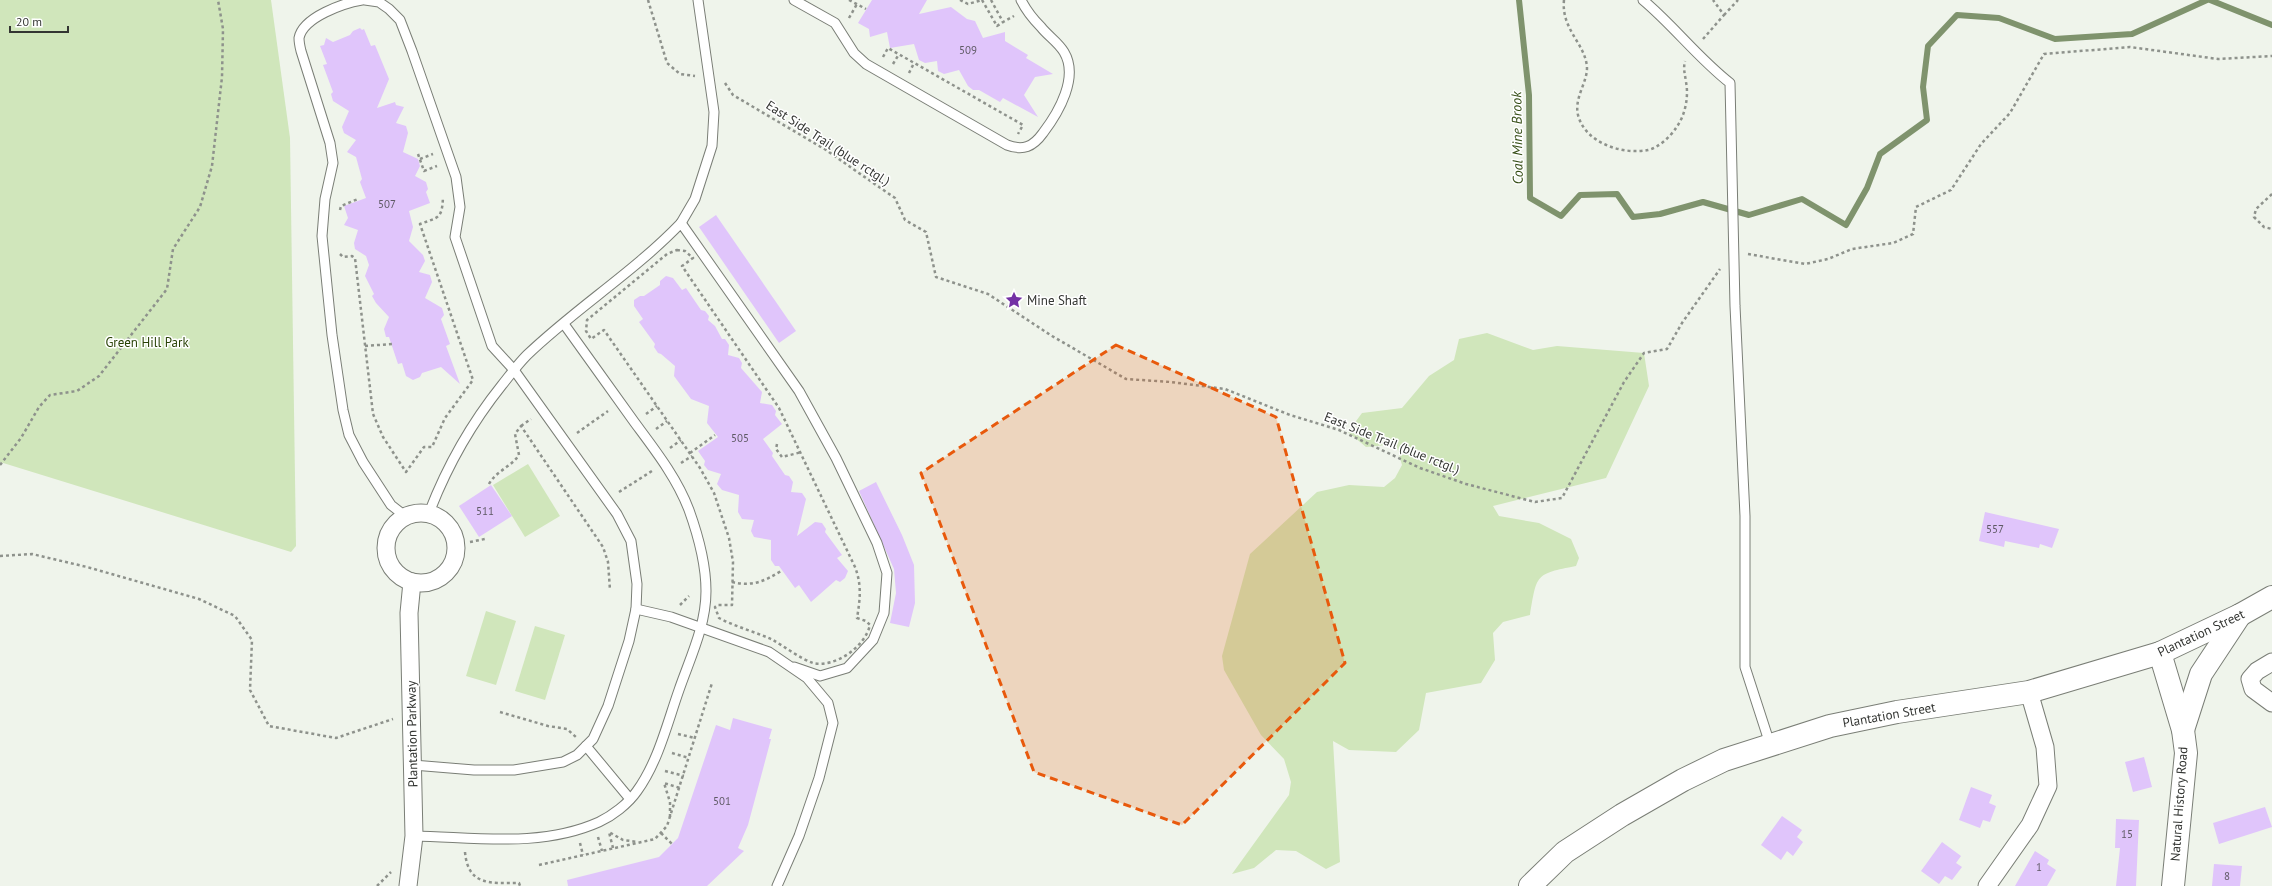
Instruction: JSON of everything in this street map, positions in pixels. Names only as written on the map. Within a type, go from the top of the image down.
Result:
[{"type":"main road","name":"Plantation Street","points":[[1530,886],[1565,852],[1622,815],[1683,780],[1718,763],[1770,744],[1830,726],[1898,712],[2029,692],[2160,653],[2240,615],[2272,597]]},
{"type":"main road","points":[[2183,730],[2202,674],[2240,615]]},
{"type":"main road","name":"Natural History Road","points":[[2160,653],[2183,730],[2186,753],[2173,886]]},
{"type":"street","points":[[416,513],[429,513],[439,518],[451,529],[456,545],[456,556],[444,575],[434,581],[424,583],[412,582],[401,577],[392,569],[386,558],[385,546],[388,534],[395,523],[405,516],[416,513]]},
{"type":"street","name":"Plantation Parkway","points":[[408,886],[414,836],[409,613],[412,582]]},
{"type":"street","points":[[2272,662],[2257,671],[2250,679],[2253,689],[2272,703]]},
{"type":"street","points":[[1987,886],[2030,825],[2048,786],[2046,746],[2029,692]]},
{"type":"lane","points":[[405,516],[391,505],[363,462],[349,435],[343,410],[332,335],[322,236],[323,217],[333,162],[330,143],[301,51],[300,38],[304,29],[314,19],[347,2],[363,0],[379,2],[400,20],[456,177],[460,207],[455,237],[492,346],[514,370],[617,514],[631,541],[637,584],[636,608],[629,641],[608,706],[593,739],[577,755],[563,762],[514,770],[474,770],[413,765]]},
{"type":"lane","points":[[429,513],[450,462],[468,432],[514,370],[527,355],[645,258],[681,223],[695,199],[712,146],[714,112],[711,79],[703,40],[698,0]]},
{"type":"lane","points":[[794,0],[835,23],[854,52],[866,64],[1007,145],[1023,149],[1031,146],[1044,132],[1068,90],[1070,80],[1069,66],[1064,52],[1041,28],[1021,0]]},
{"type":"lane","points":[[1643,0],[1661,15],[1692,50],[1730,83],[1734,251],[1745,516],[1745,668],[1770,744]]},
{"type":"lane","points":[[681,223],[799,391],[836,458],[877,544],[887,573],[884,612],[873,640],[848,668],[820,676],[794,667]]},
{"type":"lane","points":[[414,836],[501,840],[556,834],[599,822],[630,799],[651,767],[701,628],[706,592],[704,572],[695,528],[688,508],[661,459],[564,324]]},
{"type":"lane","points":[[636,608],[701,628],[769,652],[794,667],[807,678],[825,698],[833,723],[819,778],[799,836],[777,886]]},
{"type":"lane","points":[[586,746],[630,799]]},
{"type":"path","points":[[0,465],[22,438],[39,407],[50,395],[77,391],[99,376],[167,289],[173,248],[200,207],[212,166],[222,77],[223,29],[218,0]]},
{"type":"path","name":"East Side Trail (blue rctgl.)","points":[[648,0],[667,63],[680,74],[725,83],[733,95],[826,150],[895,198],[905,220],[926,232],[936,277],[988,294],[1052,336],[1126,380],[1171,382],[1225,389],[1290,415],[1338,430],[1420,468],[1466,484],[1535,502],[1562,498],[1624,382],[1644,353],[1667,349],[1682,323],[1734,251]]},
{"type":"path","points":[[849,0],[866,9]]},
{"type":"path","points":[[960,0],[968,4],[982,0],[997,26],[1003,22]]},
{"type":"path","points":[[1564,0],[1563,10],[1568,27],[1582,53],[1587,68],[1579,96],[1578,115],[1587,132],[1606,145],[1630,152],[1649,150],[1660,144],[1677,128],[1686,107],[1687,83],[1683,70],[1685,58],[1738,0]]},
{"type":"path","points":[[1713,0],[1724,15]]},
{"type":"path","points":[[850,24],[849,19],[857,4]]},
{"type":"path","points":[[1734,251],[1805,264],[1828,259],[1852,249],[1893,243],[1913,234],[1916,207],[1951,190],[1981,144],[2010,113],[2044,54],[2130,47],[2218,59],[2272,56]]},
{"type":"path","points":[[881,60],[888,48],[1023,125],[1017,137]]},
{"type":"path","points":[[418,154],[424,171],[437,165],[439,172]]},
{"type":"path","points":[[2272,194],[2256,209],[2254,217],[2264,226],[2272,229]]},
{"type":"path","points":[[339,250],[340,256],[352,256],[355,258],[373,414],[377,427],[406,472],[424,447],[432,446],[445,418],[473,380],[420,224],[439,218],[442,214],[443,195]]},
{"type":"path","points":[[339,212],[341,206],[358,200]]},
{"type":"path","points":[[678,250],[685,251],[693,258],[682,266],[779,408],[802,452],[859,578],[860,598],[857,618],[866,621],[870,625],[868,632],[851,652],[839,659],[827,663],[814,663],[753,631],[720,618],[714,608],[718,605],[732,605],[732,556],[722,513],[714,492],[690,453],[604,330],[591,339],[586,331],[587,320],[667,254],[678,250]]},
{"type":"path","points":[[365,346],[392,344]]},
{"type":"path","points":[[589,425],[599,417]]},
{"type":"path","points":[[489,484],[493,476],[514,462],[519,455],[515,434],[521,426],[603,547],[608,562],[610,590]]},
{"type":"path","points":[[690,453],[715,435]]},
{"type":"path","points":[[777,444],[778,454],[782,457],[802,452]]},
{"type":"path","points":[[630,485],[641,477]]},
{"type":"path","points":[[470,542],[485,539]]},
{"type":"path","points":[[0,556],[32,554],[87,567],[200,599],[235,616],[252,640],[250,690],[269,726],[336,738],[393,719]]},
{"type":"path","points":[[732,582],[752,584],[766,580],[781,571]]},
{"type":"path","points":[[677,606],[684,603],[689,596]]},
{"type":"path","points":[[500,712],[548,726],[567,729],[586,746]]},
{"type":"path","points":[[651,767],[684,776]]},
{"type":"path","points":[[670,820],[670,802],[664,783],[680,788]]},
{"type":"path","points":[[613,848],[609,832],[623,840],[641,842]]},
{"type":"path","points":[[661,832],[672,844]]},
{"type":"path","points":[[464,838],[468,870],[474,878],[485,885],[519,882],[520,886]]},
{"type":"path","points":[[377,886],[394,868]]},
{"type":"highlighted area","points":[[1116,345],[1276,417],[1345,663],[1182,825],[1034,772],[921,473]]},
{"type":"green space","name":"Green Hill Park","points":[[0,0],[271,0],[290,138],[296,546],[291,552],[0,462]]},
{"type":"green space","points":[[1487,333],[1533,350],[1557,346],[1644,353],[1649,386],[1606,478],[1493,506],[1499,516],[1539,523],[1571,539],[1579,558],[1576,566],[1552,571],[1540,578],[1534,591],[1530,615],[1503,622],[1493,633],[1495,660],[1481,683],[1426,693],[1419,730],[1396,752],[1349,750],[1333,741],[1340,862],[1326,869],[1296,851],[1276,850],[1254,868],[1232,874],[1289,795],[1291,782],[1284,759],[1261,735],[1224,670],[1222,656],[1250,554],[1317,492],[1349,485],[1384,487],[1395,478],[1402,465],[1396,444],[1366,447],[1348,432],[1362,413],[1402,408],[1429,376],[1454,360],[1459,339]]},
{"type":"green space","points":[[528,464],[560,516],[525,537],[493,485]]},
{"type":"green space","points":[[486,611],[516,621],[496,685],[466,676]]},
{"type":"green space","points":[[535,626],[565,635],[545,700],[515,691]]},
{"type":"building","points":[[872,0],[927,0],[919,14],[951,7],[967,19],[975,21],[983,38],[1005,32],[1005,41],[1028,55],[1026,58],[1053,74],[1035,77],[1024,95],[1038,117],[1003,98],[1000,102],[979,90],[973,90],[968,86],[959,70],[944,74],[938,71],[937,61],[925,63],[919,60],[914,44],[890,48],[887,32],[870,37],[869,29],[858,23]]},
{"type":"building","points":[[360,28],[362,30],[364,29],[371,46],[375,45],[389,79],[377,108],[395,102],[396,105],[404,107],[396,123],[406,126],[408,133],[403,152],[418,159],[420,166],[415,176],[426,182],[428,189],[426,192],[430,203],[409,211],[413,227],[409,241],[423,255],[425,261],[419,272],[430,275],[432,282],[425,298],[442,308],[444,315],[441,319],[450,344],[446,346],[460,384],[441,367],[422,373],[420,377],[413,380],[406,376],[402,363],[398,364],[389,337],[386,337],[384,329],[389,317],[376,303],[372,296],[374,294],[365,276],[369,265],[366,256],[355,249],[354,243],[358,230],[344,225],[348,218],[344,206],[366,198],[360,182],[362,179],[356,157],[347,152],[356,140],[344,133],[342,127],[349,111],[333,101],[331,94],[333,92],[323,65],[327,64],[320,46],[324,45],[326,38],[333,42],[350,35],[353,31]]},
{"type":"building","points":[[716,215],[796,331],[779,343],[699,227]]},
{"type":"building","points":[[666,276],[673,278],[682,290],[686,288],[701,310],[705,311],[709,316],[708,320],[715,326],[722,339],[725,339],[729,345],[728,355],[739,358],[742,363],[741,368],[762,392],[760,403],[772,405],[776,411],[775,415],[782,424],[763,439],[773,453],[772,456],[785,475],[789,476],[793,482],[791,492],[802,493],[806,499],[797,536],[815,522],[822,523],[826,529],[825,532],[842,555],[837,558],[848,571],[845,578],[840,582],[836,580],[811,602],[799,585],[795,588],[779,566],[775,566],[771,560],[771,540],[754,537],[751,531],[754,520],[742,519],[738,512],[739,495],[722,490],[717,484],[721,474],[708,470],[704,465],[705,461],[698,451],[718,437],[707,423],[709,406],[691,399],[674,376],[675,366],[658,353],[654,347],[655,344],[639,322],[643,319],[634,306],[634,300],[640,296],[644,296],[660,285],[660,281]]},
{"type":"building","points":[[876,482],[902,535],[914,565],[915,603],[909,627],[890,623],[896,593],[894,569],[859,491]]},
{"type":"building","points":[[491,485],[512,516],[479,537],[459,506]]},
{"type":"building","points":[[1985,512],[2059,529],[2052,548],[2040,544],[2039,548],[2005,541],[2004,547],[1979,541]]},
{"type":"building","points":[[733,718],[772,729],[769,739],[771,739],[748,825],[738,848],[744,851],[707,886],[568,886],[567,880],[659,857],[678,838],[716,725],[730,730]]},
{"type":"building","points":[[2144,757],[2152,787],[2133,792],[2125,762]]},
{"type":"building","points":[[1971,787],[1992,795],[1989,803],[1996,806],[1990,822],[1983,820],[1980,828],[1959,820]]},
{"type":"building","points":[[2265,807],[2272,827],[2219,844],[2213,823]]},
{"type":"building","points":[[1782,816],[1802,830],[1797,837],[1803,842],[1793,856],[1787,851],[1781,860],[1761,845]]},
{"type":"building","points":[[2116,819],[2139,820],[2136,886],[2116,886],[2120,848],[2115,848]]},
{"type":"building","points":[[1942,842],[1961,856],[1956,863],[1962,867],[1952,880],[1945,876],[1939,884],[1921,871]]},
{"type":"building","points":[[2035,851],[2049,860],[2047,864],[2056,870],[2047,886],[2015,886]]},
{"type":"building","points":[[2214,864],[2242,866],[2240,886],[2212,886]]},
{"type":"waterway","name":"Coal Mine Brook","points":[[1519,0],[1529,95],[1530,198],[1561,216],[1580,195],[1617,194],[1633,217],[1660,214],[1703,202],[1749,215],[1802,199],[1846,225],[1867,188],[1880,154],[1927,120],[1923,87],[1928,46],[1957,15],[1999,18],[2055,39],[2132,34],[2207,0]]},
{"type":"waterway","name":"Coal Mine Brook","points":[[2210,0],[2272,25]]},
{"type":"place","name":"Mine Shaft","points":[[1014,300]]}]
